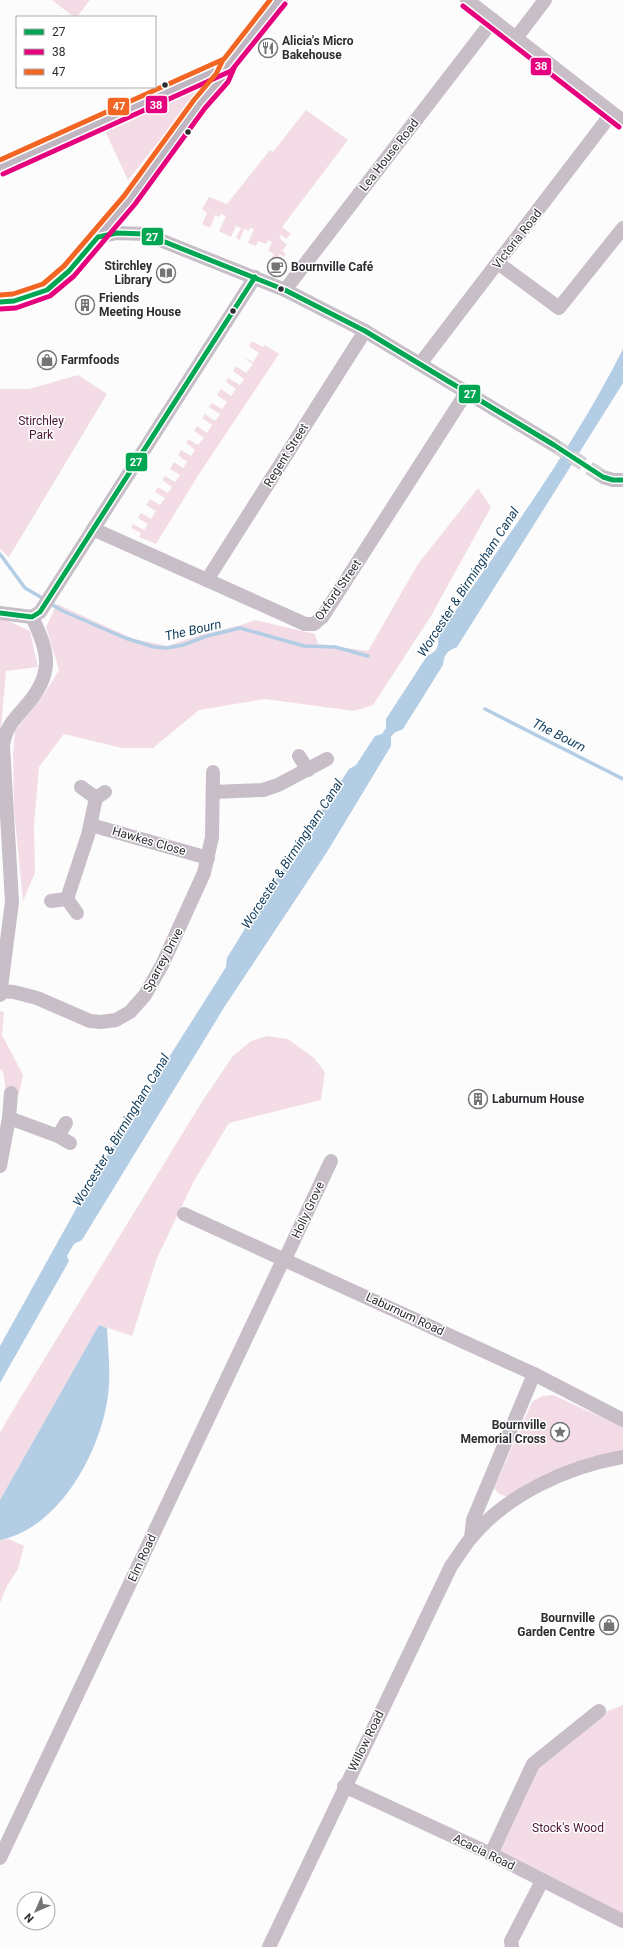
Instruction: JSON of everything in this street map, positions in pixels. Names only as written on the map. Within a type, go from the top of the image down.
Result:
[{"type":"main road","points":[[0,302],[14,301],[47,290],[69,270],[119,212],[200,104],[222,78],[228,65],[279,0]]},
{"type":"main road","points":[[0,168],[187,85],[213,70],[228,65]]},
{"type":"main road","points":[[187,85],[196,84],[201,90],[200,104]]},
{"type":"street","points":[[467,0],[618,117]]},
{"type":"street","points":[[516,38],[545,0]]},
{"type":"street","name":"Lea House Road","points":[[285,290],[493,20]]},
{"type":"street","name":"Victoria Road","points":[[420,364],[498,263],[618,117]]},
{"type":"street","points":[[119,212],[123,221],[145,234],[285,290],[365,331],[554,445]]},
{"type":"street","points":[[498,263],[559,308],[623,228]]},
{"type":"street","points":[[98,237],[117,233],[145,234]]},
{"type":"street","points":[[0,613],[36,614],[93,529],[254,277]]},
{"type":"street","name":"Regent Street","points":[[207,580],[365,331]]},
{"type":"street","name":"Oxford Street","points":[[93,529],[305,624],[314,624],[323,616],[466,393]]},
{"type":"street","points":[[603,477],[613,480],[623,480]]},
{"type":"street","name":"Sparrey Drive","points":[[36,614],[47,655],[45,673],[39,690],[5,731],[3,745],[12,902],[1,993],[14,992],[37,998],[90,1021],[101,1022],[116,1020],[130,1012],[145,995],[162,965],[204,873],[212,837],[214,772]]},
{"type":"street","points":[[299,756],[308,770]]},
{"type":"street","points":[[213,792],[263,790],[278,785],[327,759]]},
{"type":"street","points":[[67,899],[100,795],[81,787]]},
{"type":"street","name":"Hawkes Close","points":[[91,825],[208,858]]},
{"type":"street","points":[[51,902],[67,899]]},
{"type":"street","points":[[67,899],[77,913]]},
{"type":"street","points":[[0,1166],[9,1118],[11,1093]]},
{"type":"street","points":[[9,1118],[64,1140],[66,1123]]},
{"type":"street","name":"Holly Grove","points":[[284,1259],[331,1161]]},
{"type":"street","name":"Laburnum Road","points":[[184,1214],[534,1374],[623,1420]]},
{"type":"street","name":"Elm Road","points":[[0,1858],[284,1259]]},
{"type":"street","name":"Willow Road","points":[[471,1538],[473,1520],[534,1374]]},
{"type":"street","name":"Willow Road","points":[[269,1947],[344,1786],[451,1566],[471,1538],[511,1503],[557,1476],[585,1466],[623,1457]]},
{"type":"street","points":[[491,1854],[533,1764],[599,1711]]},
{"type":"street","name":"Acacia Road","points":[[344,1786],[491,1854],[623,1921]]},
{"type":"street","points":[[512,1947],[511,1941],[542,1881]]},
{"type":"green space","points":[[52,0],[90,0],[78,16],[73,16]]},
{"type":"green space","points":[[186,90],[194,93],[193,99],[128,180],[104,129]]},
{"type":"green space","points":[[306,110],[348,140],[282,227],[291,234],[286,239],[281,235],[279,237],[287,245],[282,251],[286,254],[284,257],[280,254],[279,256],[283,259],[280,263],[271,259],[274,254],[268,251],[272,242],[268,240],[266,244],[258,241],[256,246],[248,243],[254,229],[250,228],[249,231],[244,229],[240,240],[236,238],[241,228],[236,226],[231,237],[219,231],[226,216],[221,214],[219,217],[215,215],[210,228],[202,224],[207,213],[202,209],[209,197],[227,204],[270,150],[273,152]]},
{"type":"green space","points":[[252,341],[263,347],[265,345],[279,354],[199,474],[156,544],[139,537],[141,533],[131,528],[133,524],[144,530],[148,524],[138,518],[141,513],[151,519],[156,511],[146,505],[150,499],[160,505],[165,498],[155,492],[158,487],[168,493],[172,487],[162,480],[165,476],[175,482],[180,475],[170,469],[174,462],[183,468],[187,462],[178,455],[181,450],[191,456],[195,450],[186,443],[188,439],[198,445],[204,438],[194,431],[197,426],[207,433],[212,425],[202,418],[205,414],[215,421],[220,414],[209,407],[212,403],[222,409],[227,402],[217,395],[221,389],[231,396],[236,389],[226,382],[228,378],[240,385],[244,379],[233,371],[236,366],[246,373],[253,364],[242,356],[253,362],[259,353],[249,346]]},
{"type":"green space","name":"Stirchley Park","points":[[78,375],[107,394],[9,557],[0,549],[0,389],[29,389]]},
{"type":"green space","points":[[478,488],[491,507],[431,616],[373,705],[354,711],[265,699],[199,710],[153,748],[122,748],[64,734],[39,767],[34,824],[35,873],[23,901],[14,810],[13,754],[15,731],[44,694],[59,670],[46,627],[57,604],[134,639],[167,646],[255,620],[315,634],[318,644],[368,651],[418,564]]},
{"type":"green space","points":[[0,617],[30,631],[38,667],[6,671],[0,739]]},
{"type":"green space","points":[[0,1011],[4,1012],[2,1035],[23,1075],[19,1094],[6,1091],[3,1072],[0,1069]]},
{"type":"green space","points":[[268,1036],[288,1039],[314,1058],[325,1072],[321,1100],[229,1123],[194,1181],[157,1258],[132,1336],[99,1325],[0,1500],[0,1433],[7,1420],[203,1100],[233,1056],[251,1041]]},
{"type":"green space","points":[[553,1395],[623,1427],[623,1451],[508,1497],[499,1494],[494,1488],[532,1402],[542,1396]]},
{"type":"green space","points":[[9,1539],[24,1546],[18,1569],[7,1586],[0,1603],[0,1540]]},
{"type":"green space","name":"Stock's Wood","points":[[623,1705],[623,1918],[495,1853],[536,1766],[600,1714]]},
{"type":"water","points":[[623,349],[623,383],[457,647],[447,653],[444,658],[443,665],[403,729],[394,733],[391,737],[391,746],[327,852],[225,1006],[82,1240],[74,1244],[67,1256],[69,1261],[0,1383],[0,1346],[96,1173],[226,967],[227,958],[263,899],[349,769],[356,765],[375,736],[382,734],[386,728],[386,719],[427,656],[437,649],[438,636],[536,496],[582,423]]},
{"type":"water","points":[[99,1325],[107,1328],[109,1387],[104,1417],[97,1440],[87,1462],[74,1484],[59,1504],[41,1520],[22,1533],[0,1540],[0,1500]]},
{"type":"waterway","name":"The Bourn","points":[[0,554],[25,588],[44,599]]},
{"type":"waterway","name":"The Bourn","points":[[49,603],[63,611],[125,638],[154,647],[167,648],[183,645],[207,636],[240,628],[304,646],[335,647],[368,656]]},
{"type":"waterway","name":"The Bourn","points":[[485,709],[623,779]]},
{"type":"tunnel","points":[[554,445],[603,477]]},
{"type":"transit line","name":"47","points":[[0,160],[224,59],[270,0]]},
{"type":"transit line","name":"38","points":[[3,174],[231,71],[285,4]]},
{"type":"transit line","name":"38","points":[[463,6],[619,127]]},
{"type":"transit line","name":"47","points":[[0,295],[13,294],[43,284],[64,266],[124,196],[194,100],[216,74],[222,62]]},
{"type":"transit line","name":"38","points":[[0,309],[16,308],[50,296],[74,276],[135,204],[205,108],[228,82],[234,68]]},
{"type":"transit line","name":"27","points":[[0,302],[14,301],[47,290],[69,271],[98,237],[117,233],[145,234],[285,290],[365,331],[554,445],[603,477],[613,480],[623,480]]},
{"type":"transit line","name":"27","points":[[0,613],[32,617],[40,612],[255,277]]},
{"type":"place","name":"Alicia's Micro Bakehouse","points":[[268,48]]},
{"type":"place","name":"Bournville Café","points":[[277,267]]},
{"type":"place","name":"Stirchley Library","points":[[166,273]]},
{"type":"place","name":"Friends Meeting House","points":[[85,305]]},
{"type":"place","name":"Farmfoods","points":[[47,360]]},
{"type":"place","name":"Laburnum House","points":[[478,1099]]},
{"type":"place","name":"Bournville Memorial Cross","points":[[560,1432]]},
{"type":"place","name":"Bournville Garden Centre","points":[[609,1625]]},
{"type":"water label","name":"Worcester & Birmingham Canal","points":[[468,582]]},
{"type":"water label","name":"Worcester & Birmingham Canal","points":[[292,854]]},
{"type":"water label","name":"Worcester & Birmingham Canal","points":[[121,1130]]}]
